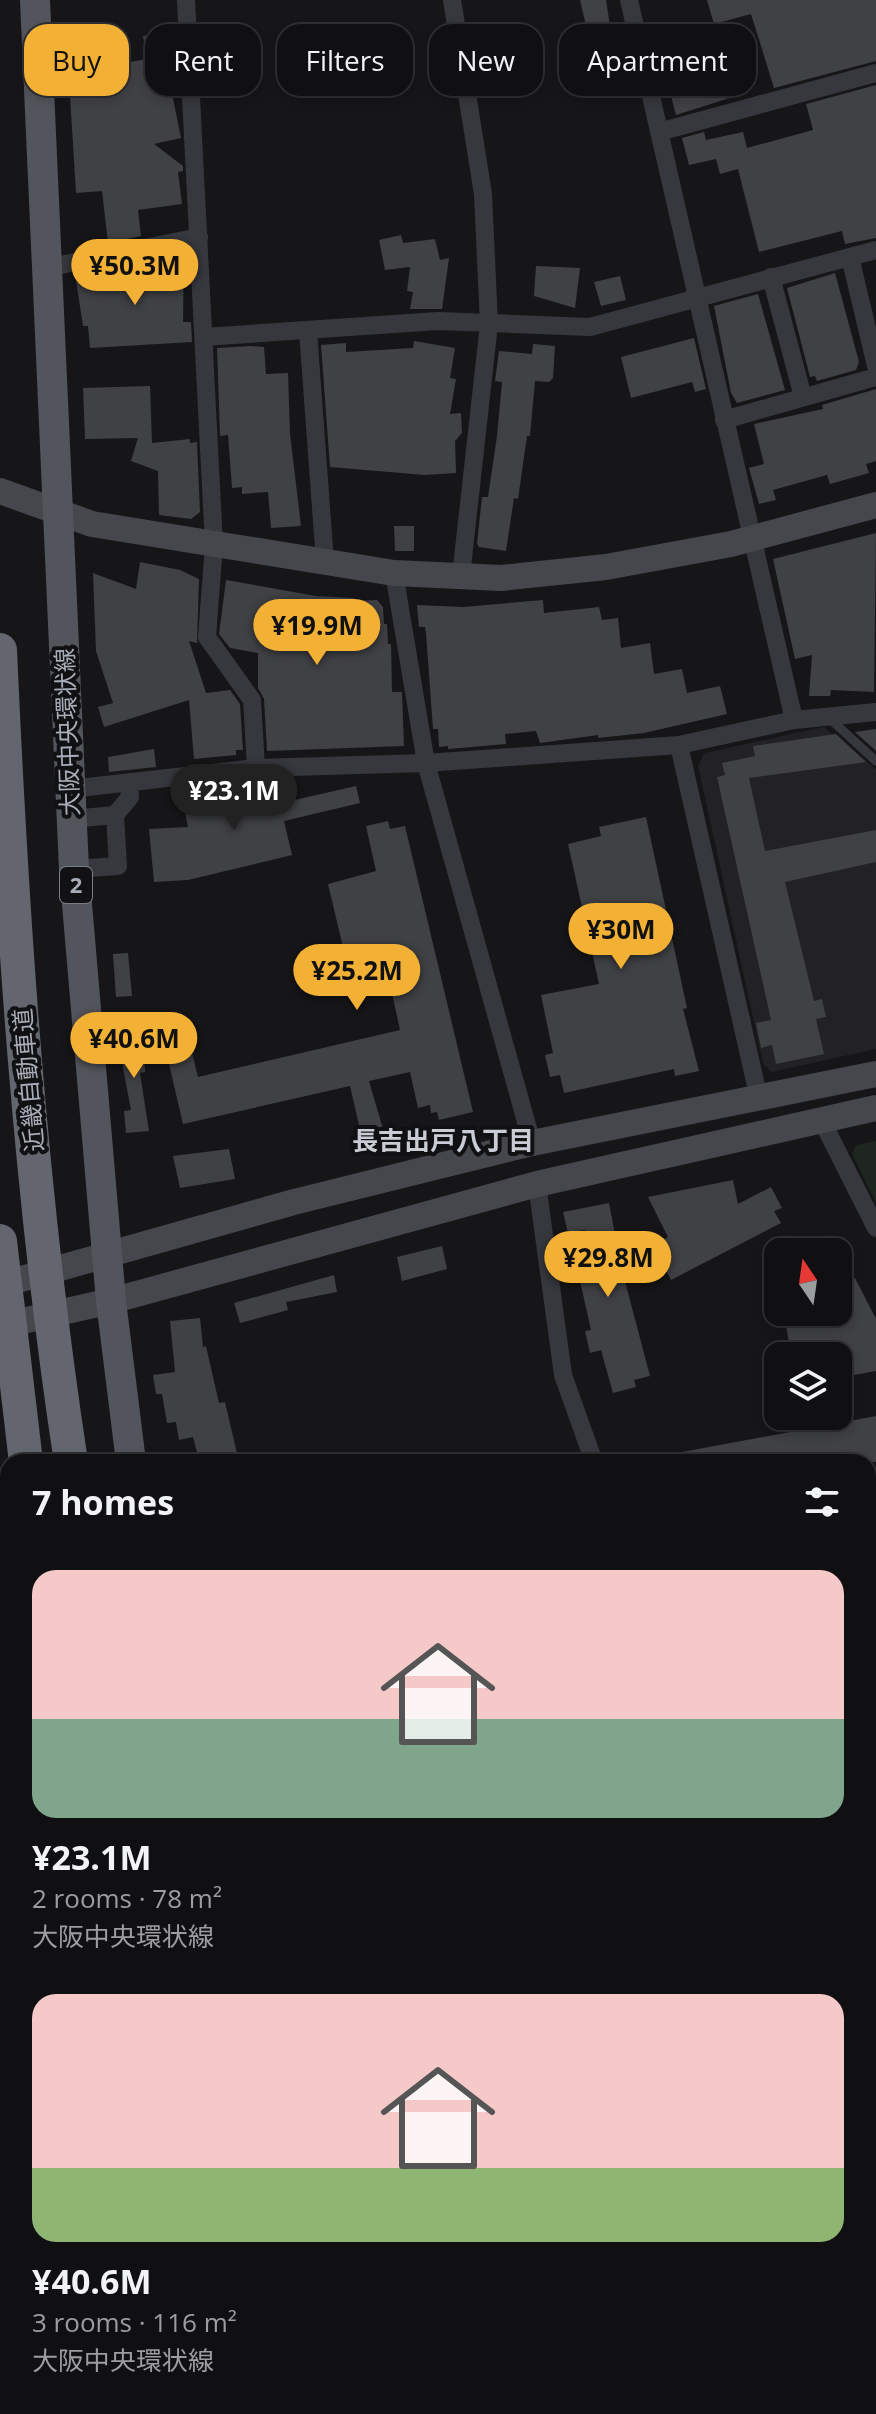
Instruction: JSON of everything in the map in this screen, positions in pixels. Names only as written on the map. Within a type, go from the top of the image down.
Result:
[{"type":"highway","name":"近畿自動車道","points":[[0,650],[27,1056],[48,1279],[70,1454]]},
{"type":"highway","points":[[0,1241],[25,1454]]},
{"type":"main road","name":"大阪中央環状線","points":[[35,0],[74,869],[111,1301],[130,1454]]},
{"type":"street","points":[[187,0],[214,545],[207,637],[252,700],[256,768]]},
{"type":"street","points":[[452,0],[483,194],[489,324],[461,576]]},
{"type":"street","points":[[629,0],[794,720]]},
{"type":"street","points":[[659,132],[876,73]]},
{"type":"street","points":[[46,268],[199,237]]},
{"type":"street","points":[[204,337],[438,321],[590,327],[876,250]]},
{"type":"street","points":[[850,257],[876,366]]},
{"type":"street","points":[[771,277],[803,397]]},
{"type":"street","points":[[308,331],[325,562]]},
{"type":"street","points":[[724,420],[876,377]]},
{"type":"street","points":[[0,491],[92,524],[394,573],[501,578],[606,567],[751,539],[876,505]]},
{"type":"street","points":[[394,573],[426,763],[532,1143]]},
{"type":"street","points":[[70,804],[129,782],[256,768],[426,763],[679,745],[794,720],[876,712]]},
{"type":"street","points":[[679,745],[759,1099]]},
{"type":"street","points":[[74,869],[118,866],[115,815],[130,797],[129,782]]},
{"type":"street","points":[[70,804],[115,815]]},
{"type":"street","points":[[0,1285],[294,1202],[532,1143],[876,1074]]},
{"type":"street","points":[[0,1326],[111,1301],[537,1184],[876,1108]]},
{"type":"street","points":[[821,1119],[876,1228]]},
{"type":"street","points":[[537,1184],[563,1375],[591,1454]]},
{"type":"lane","points":[[828,717],[876,761]]},
{"type":"lane","points":[[67,1275],[108,1254]]},
{"type":"lane","points":[[5,1384],[27,1320],[57,1286]]},
{"type":"shaded area","points":[[824,727],[876,769],[876,1049],[771,1072],[763,1063],[698,766],[704,753]]},
{"type":"shaded area","points":[[876,1141],[876,1203],[852,1154],[856,1145]]},
{"type":"building","points":[[580,0],[606,0],[610,24],[586,24]]},
{"type":"building","points":[[707,0],[876,0],[876,61],[774,88],[751,14],[714,24]]},
{"type":"building","points":[[145,59],[145,96],[173,96],[181,138],[154,144],[183,166],[183,171],[178,172],[182,204],[138,210],[141,236],[108,243],[102,191],[76,193],[70,96],[129,96],[129,62]]},
{"type":"building","points":[[876,85],[876,238],[845,244],[842,231],[759,252],[738,169],[720,174],[716,159],[689,165],[682,138],[704,132],[706,140],[743,132],[747,148],[813,130],[806,104]]},
{"type":"building","points":[[671,96],[736,96],[676,115]]},
{"type":"building","points":[[401,235],[403,243],[435,239],[440,260],[449,258],[442,309],[410,309],[413,292],[407,291],[410,267],[385,270],[379,240]]},
{"type":"building","points":[[184,253],[183,322],[191,322],[192,342],[90,348],[88,326],[83,326],[75,274],[120,267],[122,283],[152,281],[150,266]]},
{"type":"building","points":[[536,266],[580,268],[575,308],[534,296]]},
{"type":"building","points":[[835,273],[859,362],[856,370],[817,381],[815,376],[810,377],[787,288]]},
{"type":"building","points":[[620,276],[626,300],[601,306],[594,282]]},
{"type":"building","points":[[758,294],[785,390],[737,403],[731,393],[714,306]]},
{"type":"building","points":[[694,338],[706,389],[695,392],[692,382],[631,398],[621,357]]},
{"type":"building","points":[[414,341],[455,348],[450,378],[456,379],[450,414],[461,413],[462,433],[455,441],[456,473],[424,475],[330,467],[321,345],[346,343],[346,352],[413,348]]},
{"type":"building","points":[[533,344],[555,346],[553,378],[549,382],[535,381],[530,436],[527,436],[518,499],[514,498],[506,551],[479,547],[482,497],[488,497],[497,436],[502,382],[495,381],[499,351],[532,354]]},
{"type":"building","points":[[264,347],[266,374],[288,373],[290,434],[301,526],[271,528],[268,492],[242,494],[242,487],[232,488],[228,435],[220,436],[217,348]]},
{"type":"building","points":[[150,386],[152,443],[190,439],[190,443],[197,442],[200,512],[191,519],[159,515],[158,471],[131,461],[138,438],[85,439],[83,388]]},
{"type":"building","points":[[876,389],[876,461],[866,464],[869,473],[830,484],[827,475],[773,490],[776,500],[759,504],[749,468],[764,464],[754,424],[823,409],[822,405]]},
{"type":"building","points":[[394,526],[414,526],[414,551],[395,551]]},
{"type":"building","points":[[876,533],[874,692],[831,690],[830,696],[809,696],[812,655],[795,659],[773,559]]},
{"type":"building","points":[[140,562],[180,570],[199,579],[197,643],[189,641],[206,693],[230,690],[240,704],[243,750],[236,750],[236,755],[194,759],[189,700],[104,727],[98,707],[113,703],[96,651],[93,573],[136,589]]},
{"type":"building","points":[[226,580],[316,596],[354,598],[354,601],[377,600],[383,607],[388,644],[391,644],[392,692],[402,692],[404,746],[267,751],[264,699],[258,688],[258,653],[230,648],[219,634]]},
{"type":"building","points":[[543,600],[544,613],[599,607],[602,620],[618,618],[621,648],[650,643],[654,674],[682,669],[687,693],[720,686],[727,714],[644,733],[598,738],[598,735],[540,743],[536,731],[505,734],[506,744],[448,749],[448,746],[439,747],[438,729],[433,729],[426,633],[425,627],[419,627],[417,605],[463,607]]},
{"type":"building","points":[[876,729],[876,751],[855,732]]},
{"type":"building","points":[[836,734],[866,762],[749,778],[765,851],[876,830],[876,862],[785,882],[814,1001],[822,999],[826,1017],[816,1019],[824,1054],[776,1064],[772,1045],[761,1048],[756,1023],[771,1020],[717,777],[725,775],[722,763],[755,756],[753,746]]},
{"type":"building","points":[[154,749],[156,767],[109,772],[108,757]]},
{"type":"building","points":[[265,785],[265,789],[274,787],[277,804],[356,786],[360,803],[284,821],[292,855],[188,880],[154,882],[149,829],[188,827],[184,807]]},
{"type":"building","points":[[646,817],[687,1008],[683,1009],[699,1071],[675,1076],[674,1069],[564,1093],[560,1075],[550,1077],[545,1055],[553,1053],[541,995],[599,984],[568,844],[601,836],[599,827]]},
{"type":"building","points":[[388,821],[390,829],[405,826],[473,1112],[439,1120],[437,1112],[431,1113],[430,1105],[418,1108],[410,1072],[369,1081],[388,1146],[365,1151],[350,1086],[183,1124],[162,1034],[186,1028],[198,1077],[400,1030],[389,980],[366,985],[360,961],[347,964],[328,884],[376,871],[366,826]]},
{"type":"building","points":[[128,953],[132,996],[116,997],[113,954]]},
{"type":"building","points":[[143,1031],[145,1072],[140,1073],[149,1131],[126,1133],[124,1111],[131,1110],[117,1036]]},
{"type":"building","points":[[229,1149],[235,1179],[180,1188],[173,1156]]},
{"type":"building","points":[[733,1180],[738,1204],[771,1187],[782,1208],[774,1211],[781,1223],[671,1280],[653,1245],[668,1237],[648,1197]]},
{"type":"building","points":[[609,1203],[622,1270],[650,1376],[634,1380],[636,1387],[613,1393],[601,1350],[590,1353],[585,1331],[591,1330],[576,1263],[591,1259],[585,1230],[568,1233],[563,1212]]},
{"type":"building","points":[[442,1246],[447,1269],[402,1281],[397,1257]]},
{"type":"building","points":[[334,1275],[337,1292],[286,1302],[288,1310],[240,1323],[234,1303]]},
{"type":"building","points":[[855,1278],[876,1319],[876,1371],[852,1375],[852,1342],[789,1342],[786,1326],[852,1326],[852,1279]]},
{"type":"building","points":[[200,1318],[203,1347],[206,1346],[219,1403],[225,1402],[237,1454],[197,1454],[193,1437],[179,1440],[176,1422],[167,1423],[162,1394],[156,1394],[153,1375],[175,1372],[170,1321]]},
{"type":"building","points":[[876,1416],[876,1454],[671,1454],[801,1430],[852,1430],[852,1420]]},
{"type":"district","name":"長吉出戸八丁目","points":[[443,1141]]}]
